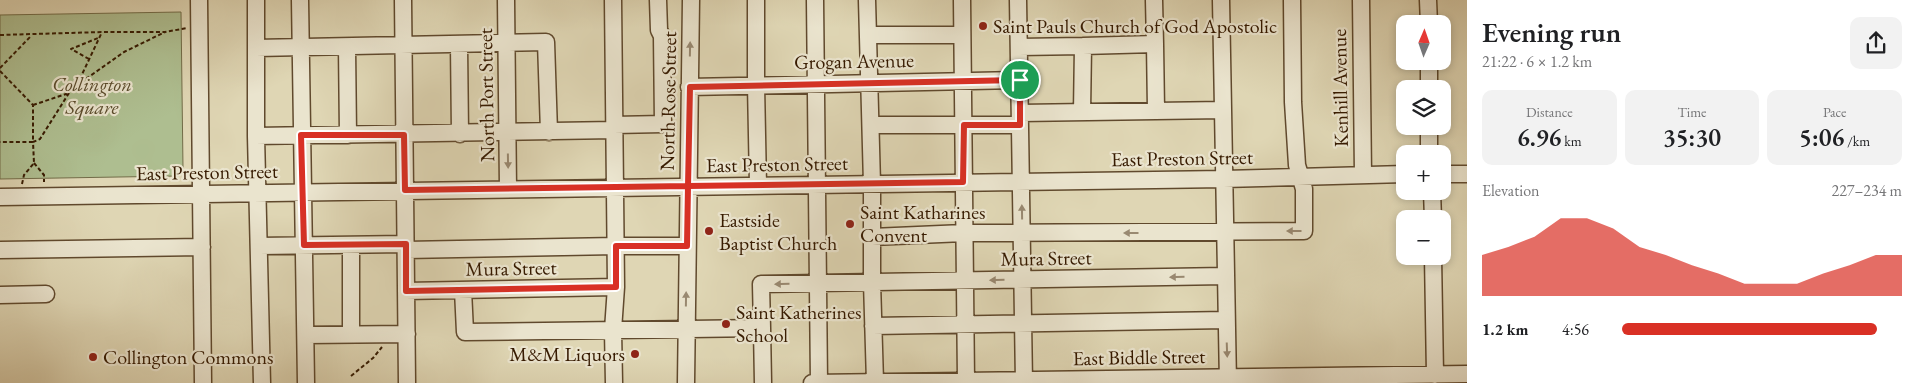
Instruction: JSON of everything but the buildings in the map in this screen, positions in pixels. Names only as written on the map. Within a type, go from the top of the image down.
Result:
[{"type":"street","points":[[199,0],[203,383]]},
{"type":"street","points":[[256,0],[256,136],[262,383]]},
{"type":"street","points":[[300,0],[306,383]]},
{"type":"street","points":[[402,0],[406,291],[400,334],[408,383]]},
{"type":"street","name":"North Port Street","points":[[506,0],[508,189]]},
{"type":"street","points":[[613,0],[616,246],[613,330],[614,383]]},
{"type":"street","points":[[256,136],[549,132],[663,124],[662,36],[659,30],[658,0]]},
{"type":"street","name":"North Rose Street","points":[[686,383],[685,329],[691,0]]},
{"type":"street","points":[[756,0],[758,185]]},
{"type":"street","points":[[815,0],[819,383]]},
{"type":"street","points":[[867,0],[875,382]]},
{"type":"street","points":[[962,0],[966,381]]},
{"type":"street","points":[[1018,0],[1024,382]]},
{"type":"street","points":[[1154,0],[1156,110]]},
{"type":"street","points":[[1221,0],[1228,380]]},
{"type":"street","points":[[872,237],[1022,233],[1304,231],[1304,189],[1297,165],[1293,102],[1292,0]]},
{"type":"street","name":"Kenhill Avenue","points":[[1360,0],[1363,175]]},
{"type":"street","points":[[1428,0],[1428,15]]},
{"type":"street","points":[[868,35],[962,35]]},
{"type":"street","points":[[256,48],[546,42],[549,132]]},
{"type":"street","points":[[1019,47],[1155,44]]},
{"type":"street","points":[[459,45],[460,134]]},
{"type":"street","points":[[1082,112],[1083,46]]},
{"type":"street","points":[[347,47],[348,135]]},
{"type":"street","name":"Grogan Avenue","points":[[690,87],[1020,80]]},
{"type":"street","points":[[871,125],[964,125],[1082,112],[1223,110]]},
{"type":"street","name":"East Preston Street","points":[[0,197],[1224,179],[1396,174]]},
{"type":"street","points":[[1451,174],[1467,174]]},
{"type":"street","points":[[351,245],[352,334]]},
{"type":"street","points":[[259,246],[687,246]]},
{"type":"street","points":[[0,250],[202,247]]},
{"type":"street","points":[[1433,265],[1435,375]]},
{"type":"street","name":"Mura Street","points":[[762,328],[761,284],[1226,276]]},
{"type":"street","name":"Mura Street","points":[[406,291],[616,287]]},
{"type":"street","points":[[463,290],[465,332],[762,328],[763,383]]},
{"type":"street","points":[[0,295],[46,294]]},
{"type":"street","points":[[873,326],[1226,320]]},
{"type":"street","points":[[306,335],[400,334]]},
{"type":"street","name":"East Biddle Street","points":[[812,383],[1391,379],[1467,374]]},
{"type":"path","points":[[0,35],[165,32],[199,26]]},
{"type":"path","points":[[76,87],[102,32]]},
{"type":"path","points":[[0,142],[32,142],[40,139],[69,93],[76,87],[124,52],[165,32]]},
{"type":"path","points":[[32,34],[0,70],[33,105],[32,142],[34,163],[44,175],[45,196]]},
{"type":"path","points":[[89,59],[71,49],[99,37]]},
{"type":"path","points":[[33,105],[69,93]]},
{"type":"path","points":[[19,196],[24,175],[34,163]]},
{"type":"path","points":[[351,376],[400,334]]},
{"type":"green space","name":"Collington Square","points":[[181,12],[183,168],[178,176],[0,179],[0,15]]},
{"type":"place","name":"Saint Pauls Church of God Apostolic","points":[[983,26]]},
{"type":"place","name":"Saint Katharines Convent","points":[[850,224]]},
{"type":"place","name":"Eastside Baptist Church","points":[[709,231]]},
{"type":"place","name":"Saint Katherines School","points":[[726,324]]},
{"type":"place","name":"M&M Liquors","points":[[635,354]]},
{"type":"place","name":"Collington Commons","points":[[93,357]]},
{"type":"route","points":[[1020,80],[759,84],[690,87],[688,186],[405,190],[404,135],[301,135],[304,245],[406,244],[406,291],[616,287],[616,246],[687,246],[688,186],[963,182],[964,125],[1020,125],[1020,80]]}]
